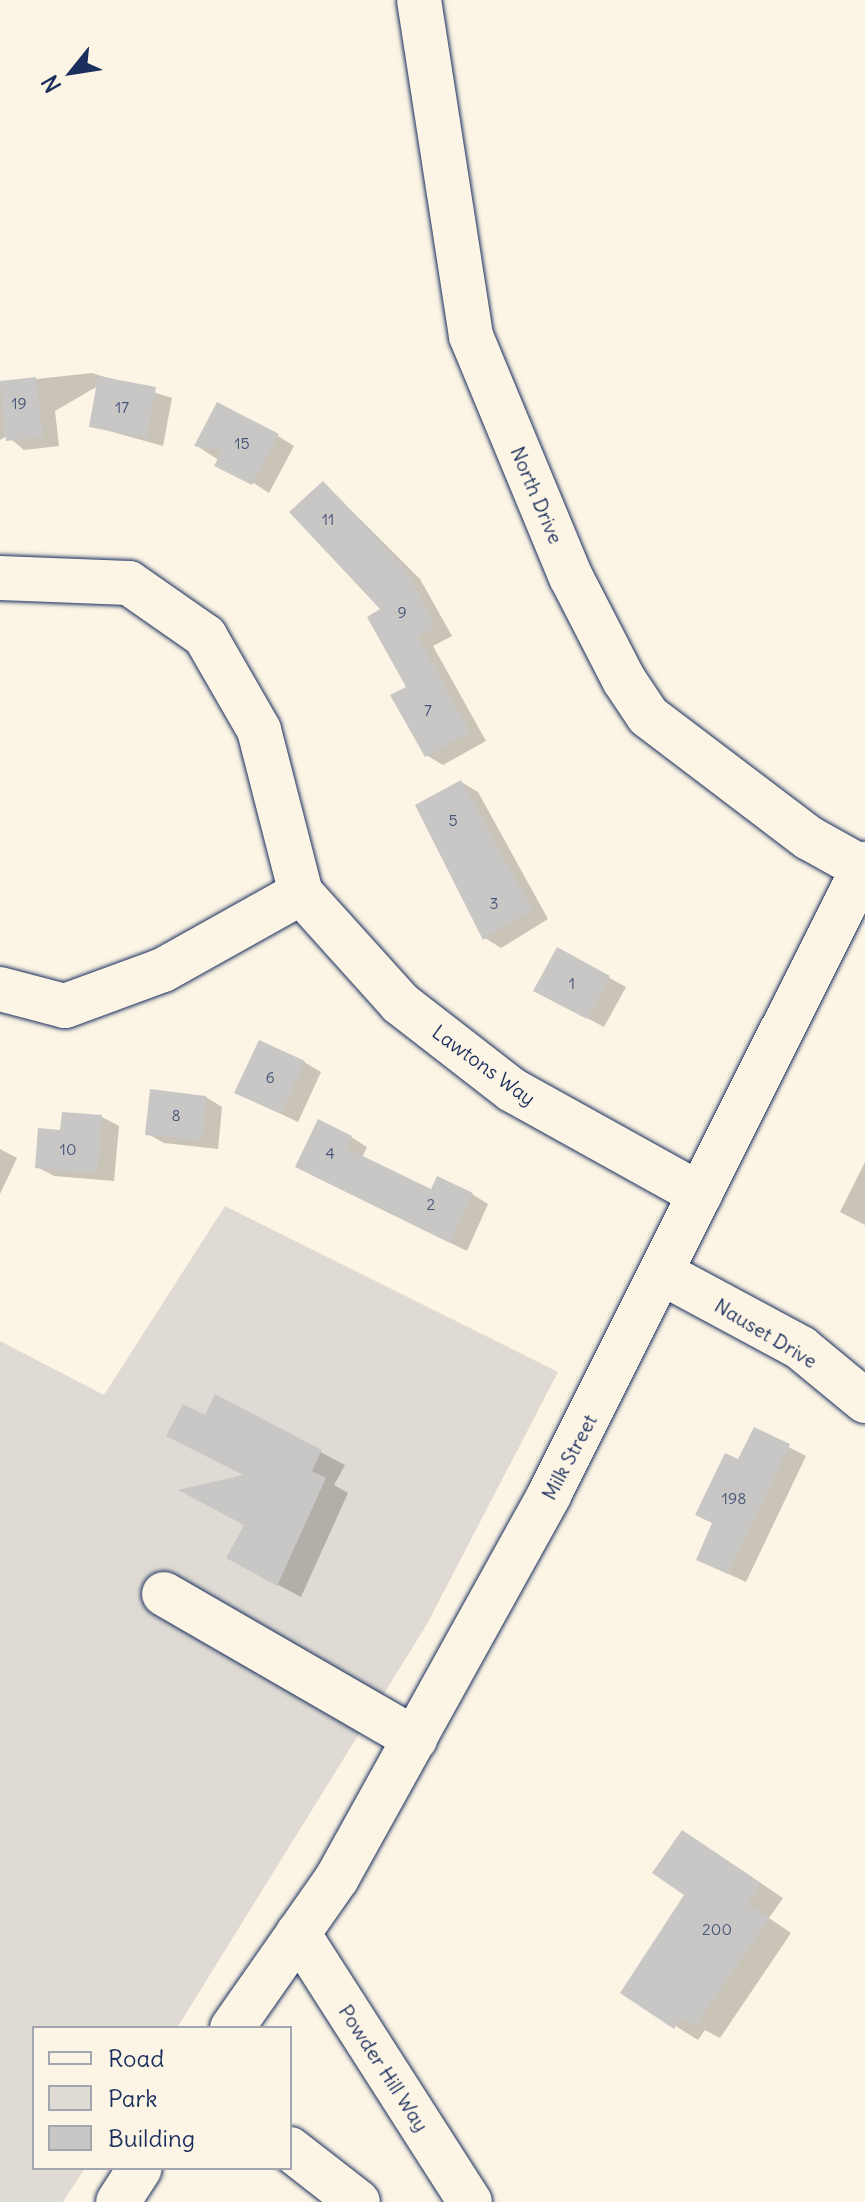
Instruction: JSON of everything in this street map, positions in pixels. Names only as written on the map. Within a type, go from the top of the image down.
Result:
[{"type":"street","name":"North Drive","points":[[419,0],[471,336],[610,654],[648,716],[809,838],[864,866]]},
{"type":"street","name":"Lawtons Way","points":[[0,578],[129,583],[205,636],[259,730],[301,893],[400,1003],[512,1090],[700,1194]]},
{"type":"street","name":"Milk Street","points":[[233,2026],[298,1933],[415,1739],[662,1273],[864,866]]},
{"type":"street","points":[[0,989],[65,1006],[163,970],[301,893]]},
{"type":"street","name":"Nauset Drive","points":[[662,1273],[801,1348],[865,1401]]},
{"type":"street","points":[[164,1594],[415,1739]]},
{"type":"street","name":"Powder Hill Way","points":[[298,1933],[470,2202]]},
{"type":"street","points":[[292,2151],[358,2202]]},
{"type":"street","points":[[118,2202],[139,2170]]},
{"type":"green space","points":[[225,1206],[558,1372],[427,1624],[178,2026],[32,2026],[32,2170],[84,2170],[63,2202],[0,2202],[0,1341],[104,1395]]},
{"type":"building","points":[[98,376],[156,387],[147,438],[89,427]]},
{"type":"building","points":[[36,377],[43,437],[6,441],[0,381]]},
{"type":"building","points":[[217,402],[279,434],[252,485],[214,466],[222,451],[194,446]]},
{"type":"building","points":[[323,481],[404,567],[436,626],[418,637],[470,732],[425,757],[390,695],[406,687],[367,617],[380,609],[289,512]]},
{"type":"building","points":[[461,780],[532,909],[483,940],[415,805]]},
{"type":"building","points":[[557,947],[610,976],[587,1019],[533,991]]},
{"type":"building","points":[[259,1040],[305,1061],[281,1114],[234,1093]]},
{"type":"building","points":[[150,1089],[206,1096],[202,1140],[145,1135]]},
{"type":"building","points":[[62,1112],[102,1115],[97,1173],[35,1168],[38,1128],[60,1130]]},
{"type":"building","points":[[318,1119],[352,1136],[346,1148],[431,1189],[437,1176],[473,1193],[450,1243],[295,1167]]},
{"type":"building","points":[[215,1394],[322,1450],[312,1471],[326,1478],[277,1586],[226,1558],[244,1525],[178,1490],[243,1475],[166,1436],[183,1404],[205,1415]]},
{"type":"building","points":[[754,1427],[790,1444],[728,1574],[696,1560],[712,1523],[695,1515],[725,1453],[738,1459]]},
{"type":"building","points":[[682,1830],[761,1883],[747,1904],[769,1918],[695,2027],[681,2018],[674,2029],[620,1993],[684,1895],[652,1873]]}]
